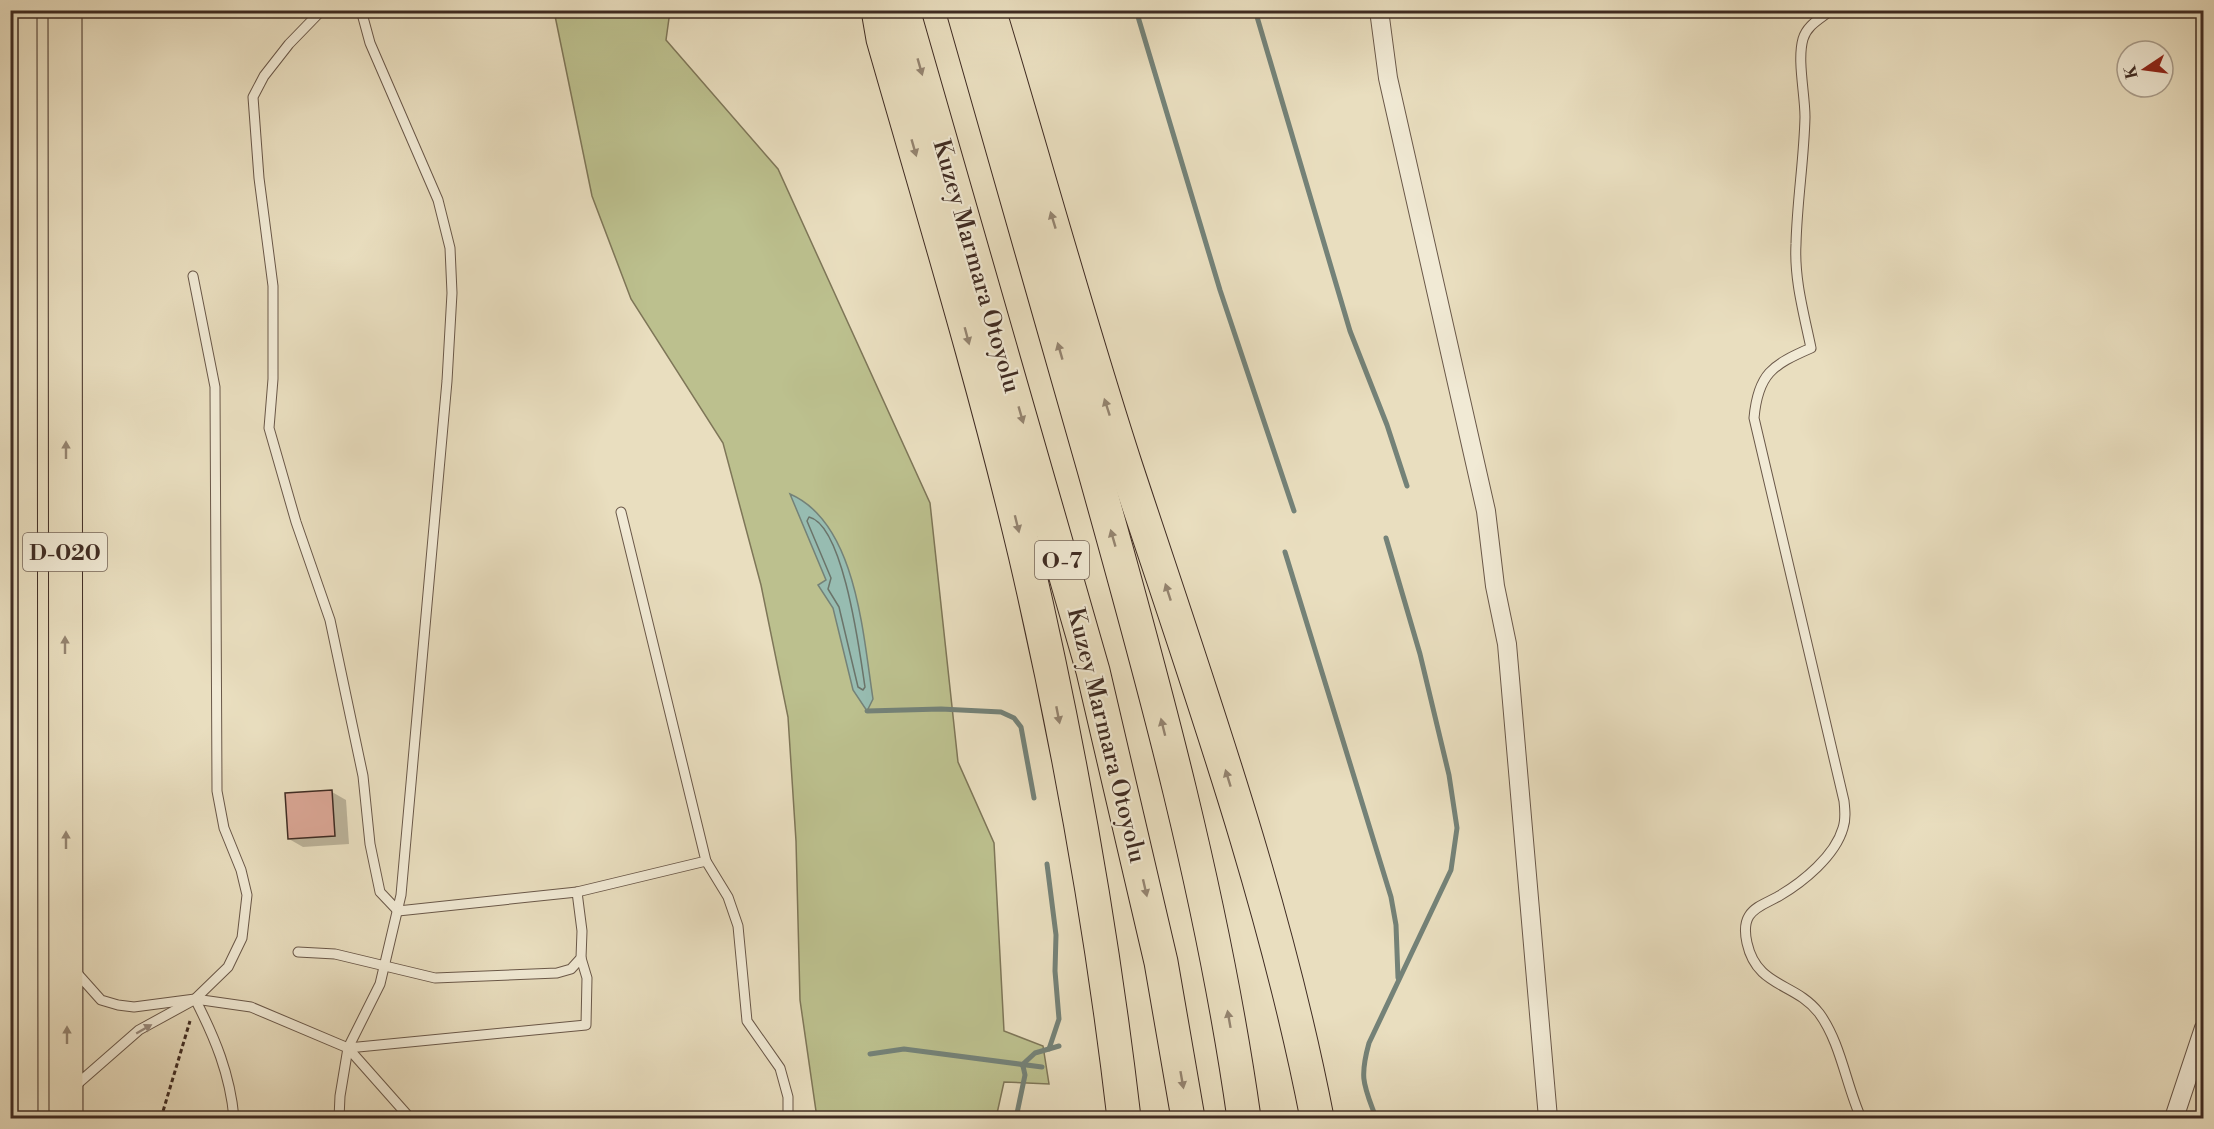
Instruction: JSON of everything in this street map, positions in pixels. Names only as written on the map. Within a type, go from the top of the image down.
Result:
[{"type":"highway","name":"D-020","points":[[20,10],[21,1119]]},
{"type":"highway","name":"D-020","points":[[65,10],[68,1110]]},
{"type":"highway","points":[[878,10],[883,39],[950,274],[1025,554],[1079,823],[1124,1119]]},
{"type":"highway","name":"Kuzey Marmara Otoyolu","points":[[903,10],[1093,671],[1161,962],[1188,1119]]},
{"type":"highway","name":"O-7","points":[[963,10],[1135,615],[1210,920],[1244,1119]]},
{"type":"highway","points":[[989,10],[1097,377],[1241,821],[1291,1000],[1317,1119]]},
{"type":"highway","points":[[1241,821],[1280,905],[1332,1119]]},
{"type":"highway","points":[[1114,1046],[1114,1119]]},
{"type":"street","points":[[1378,10],[1388,78],[1486,512],[1495,586],[1507,644],[1548,1119]]},
{"type":"street","points":[[2174,1119],[2204,1029]]},
{"type":"lane","points":[[322,10],[288,44],[264,76],[254,97],[259,178],[273,286],[273,379],[270,428],[296,522],[330,620],[363,776],[370,844],[381,892],[399,911]]},
{"type":"lane","points":[[339,1119],[340,1096],[348,1048],[380,984],[399,911],[453,292],[450,248],[438,200],[370,43],[361,10]]},
{"type":"lane","points":[[1831,10],[1809,27],[1803,39],[1804,163],[1796,246],[1798,279],[1810,348],[1778,362],[1767,374],[1759,387],[1754,418],[1844,801],[1845,816],[1839,839],[1817,867],[1799,883],[1749,914],[1745,932],[1748,946],[1760,972],[1771,981],[1797,993],[1819,1013],[1829,1029],[1861,1119]]},
{"type":"lane","points":[[68,1110],[139,1030],[195,999],[228,967],[242,939],[247,895],[241,870],[224,828],[218,791],[215,387],[193,276]]},
{"type":"lane","points":[[621,513],[706,861],[728,897],[735,916],[747,1021],[780,1068],[788,1097],[788,1119]]},
{"type":"lane","points":[[399,911],[578,892],[706,861]]},
{"type":"lane","points":[[348,1048],[586,1025],[586,978],[581,958],[582,931],[578,892]]},
{"type":"lane","points":[[298,952],[336,954],[385,964],[435,978],[557,972],[571,969],[581,958]]},
{"type":"lane","points":[[67,961],[101,1000],[134,1007],[195,999],[251,1007],[348,1048],[410,1119]]},
{"type":"lane","points":[[195,999],[217,1042],[228,1075],[234,1119]]},
{"type":"path","points":[[161,1119],[185,1043],[195,999]]},
{"type":"green space","points":[[554,11],[670,11],[666,40],[778,169],[930,503],[958,762],[994,843],[1004,1031],[1043,1046],[1049,1084],[1004,1082],[996,1118],[817,1118],[800,1000],[796,841],[788,717],[761,585],[723,443],[631,299],[592,196]]},
{"type":"water","points":[[790,494],[812,509],[830,529],[843,555],[853,584],[865,644],[873,699],[867,711],[853,690],[833,608],[818,585],[826,580]]},
{"type":"building","points":[[332,790],[335,836],[288,839],[285,793]]},
{"type":"waterway","points":[[1136,10],[1220,290],[1294,511]]},
{"type":"waterway","points":[[1255,10],[1350,331],[1387,425],[1407,486]]},
{"type":"waterway","points":[[1376,1118],[1364,1082],[1364,1065],[1369,1043],[1451,870],[1457,828],[1449,775],[1420,654],[1386,538]]},
{"type":"waterway","points":[[1285,552],[1391,897],[1396,925],[1398,978]]},
{"type":"waterway","points":[[867,711],[941,709],[1001,712],[1014,718],[1021,727],[1034,798]]},
{"type":"waterway","points":[[1047,864],[1056,935],[1055,971],[1059,1019],[1049,1049]]},
{"type":"waterway","points":[[1022,1065],[1035,1053],[1059,1046]]},
{"type":"waterway","points":[[870,1054],[904,1049],[1042,1067]]},
{"type":"waterway","points":[[1016,1118],[1025,1075],[1023,1066]]}]
